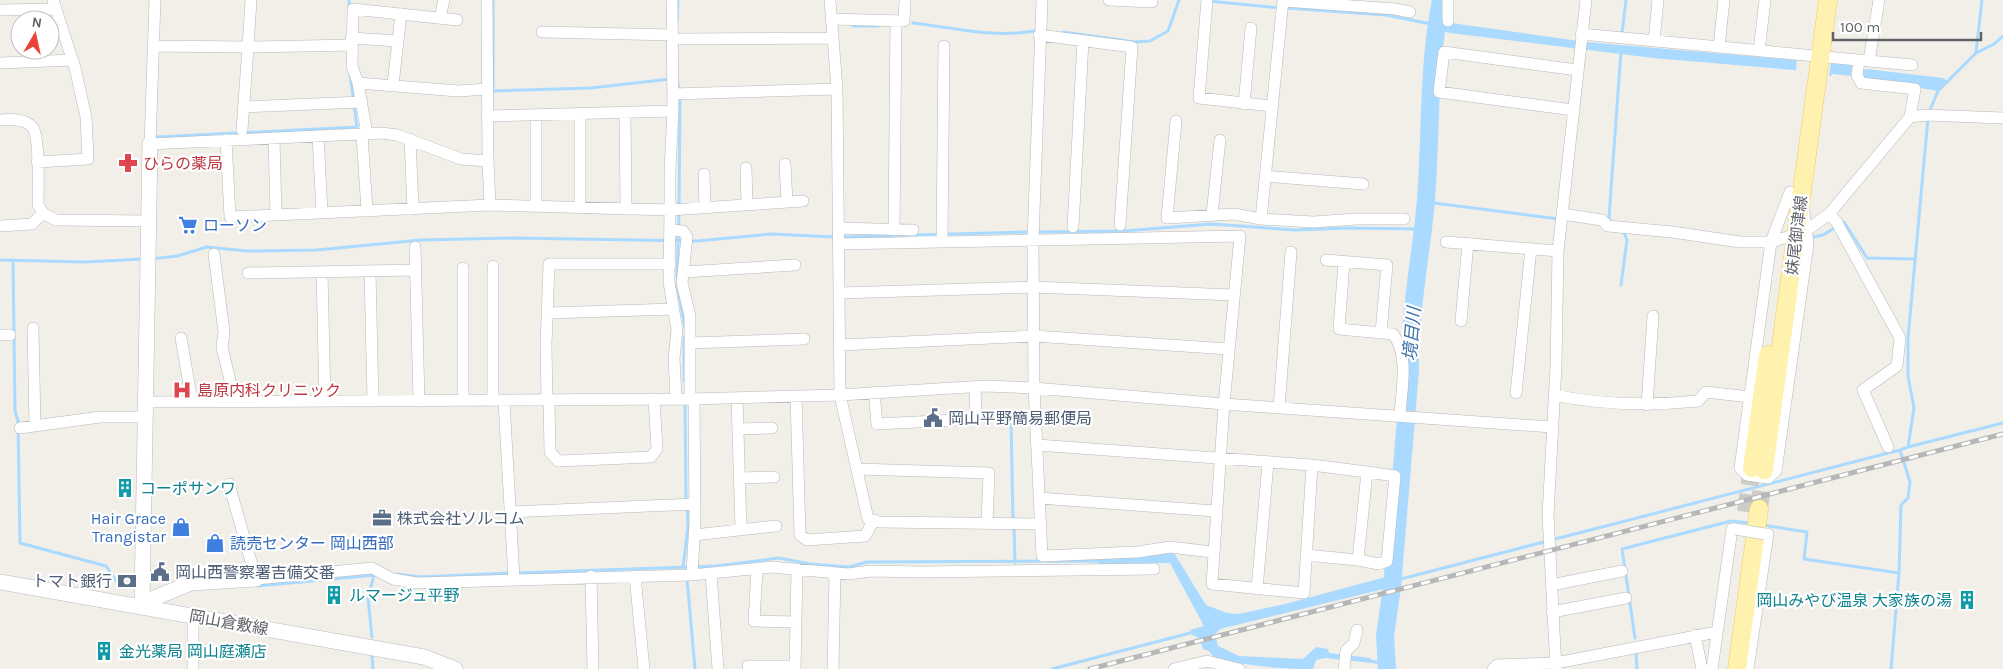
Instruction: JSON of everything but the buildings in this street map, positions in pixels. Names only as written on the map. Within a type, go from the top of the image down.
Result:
[{"type":"main road","name":"妹尾御津線","points":[[1814,64],[1817,0]]},
{"type":"main road","name":"妹尾御津線","points":[[1758,469],[1814,64],[1828,0]]},
{"type":"main road","points":[[1724,669],[1752,510],[1737,669]]},
{"type":"street","points":[[155,0],[148,221],[142,605],[191,583],[372,568],[400,581],[417,583],[514,575],[636,576],[689,572],[710,574],[757,569],[798,569],[848,574],[870,570],[920,572],[1154,569]]},
{"type":"street","points":[[242,130],[251,0]]},
{"type":"street","points":[[440,18],[444,0]]},
{"type":"street","points":[[487,0],[490,205]]},
{"type":"street","points":[[672,0],[677,37],[673,79],[677,94],[673,111],[670,170],[676,209],[677,236],[684,272],[682,283],[690,316],[686,399],[689,504],[694,536],[689,572]]},
{"type":"street","points":[[830,0],[837,89],[840,395],[868,519],[1040,524]]},
{"type":"street","points":[[832,19],[904,21],[905,0]]},
{"type":"street","points":[[1042,0],[1039,35],[1033,234],[1034,388],[1042,556],[1138,552],[1170,547],[1212,552]]},
{"type":"street","points":[[1109,0],[1152,2]]},
{"type":"street","points":[[1448,0],[1448,21]]},
{"type":"street","points":[[1556,666],[1548,539],[1558,251],[1586,0]]},
{"type":"street","points":[[1654,41],[1658,0]]},
{"type":"street","points":[[1719,47],[1724,0]]},
{"type":"street","points":[[1759,51],[1765,0]]},
{"type":"street","points":[[1562,218],[1740,242],[1790,237],[1835,222],[1910,117],[1915,89],[1862,83],[1861,67],[1879,0]]},
{"type":"street","points":[[1207,2],[1199,98],[1272,106]]},
{"type":"street","points":[[1261,219],[1283,4],[1395,9],[1410,12]]},
{"type":"street","points":[[0,10],[54,5],[72,60],[86,117],[88,159],[37,162]]},
{"type":"street","points":[[367,211],[364,134],[357,102],[358,83],[352,66],[353,10],[457,20]]},
{"type":"street","points":[[393,85],[401,14]]},
{"type":"street","points":[[894,230],[896,21]]},
{"type":"street","points":[[1244,104],[1251,28]]},
{"type":"street","points":[[542,32],[677,37],[833,38]]},
{"type":"street","points":[[1039,35],[1132,47],[1120,225]]},
{"type":"street","points":[[153,46],[248,47],[398,41]]},
{"type":"street","points":[[1073,228],[1083,41]]},
{"type":"street","points":[[1580,41],[1654,41],[1719,47],[1759,51],[1814,64],[1861,67],[1912,65]]},
{"type":"street","points":[[942,237],[944,46]]},
{"type":"street","points":[[1573,110],[1439,92],[1444,52],[1577,70]]},
{"type":"street","points":[[0,64],[72,60]]},
{"type":"street","points":[[358,83],[458,91],[488,89]]},
{"type":"street","points":[[677,94],[837,89]]},
{"type":"street","points":[[244,107],[357,102]]},
{"type":"street","points":[[488,116],[673,111]]},
{"type":"street","points":[[625,112],[626,209]]},
{"type":"street","points":[[580,114],[580,208]]},
{"type":"street","points":[[536,115],[536,206]]},
{"type":"street","points":[[1910,117],[1928,115],[2003,118]]},
{"type":"street","points":[[0,120],[20,120],[32,127],[36,138],[38,205],[42,213],[56,220],[148,221]]},
{"type":"street","points":[[1176,121],[1167,218],[1234,214],[1261,219],[1313,222],[1356,219],[1404,219]]},
{"type":"street","points":[[150,144],[364,134],[397,135],[461,159],[488,161]]},
{"type":"street","points":[[318,136],[322,213]]},
{"type":"street","points":[[274,138],[276,215]]},
{"type":"street","points":[[410,139],[413,209]]},
{"type":"street","points":[[226,140],[230,216],[490,205],[676,209],[802,201]]},
{"type":"street","points":[[1212,214],[1220,140]]},
{"type":"street","points":[[785,164],[787,202]]},
{"type":"street","points":[[746,168],[747,204]]},
{"type":"street","points":[[704,174],[705,207]]},
{"type":"street","points":[[1265,176],[1363,184]]},
{"type":"street","points":[[1790,237],[1808,244],[1776,471],[1768,478],[1747,475],[1740,468],[1750,397],[1790,237],[1796,192]]},
{"type":"street","points":[[0,226],[32,224],[42,213]]},
{"type":"street","points":[[1835,222],[1900,338],[1897,366],[1863,390],[1888,447]]},
{"type":"street","points":[[839,236],[894,230],[913,230]]},
{"type":"street","points":[[839,236],[942,237],[1033,234],[1240,236],[1219,459],[1212,552],[1212,584],[1304,593],[1312,465]]},
{"type":"street","points":[[677,236],[670,264],[670,282],[677,330],[674,358],[686,399]]},
{"type":"street","points":[[1446,242],[1558,251]]},
{"type":"street","points":[[1461,321],[1468,244]]},
{"type":"street","points":[[415,247],[419,401]]},
{"type":"street","points":[[1516,393],[1531,249]]},
{"type":"street","points":[[1280,408],[1291,252]]},
{"type":"street","points":[[214,254],[224,332],[222,347],[235,401]]},
{"type":"street","points":[[1326,260],[1387,265],[1381,333]]},
{"type":"street","points":[[1344,262],[1339,329],[1394,334],[1400,342],[1403,362],[1404,416]]},
{"type":"street","points":[[654,399],[657,449],[650,457],[558,461],[550,452],[547,312],[549,264],[670,264]]},
{"type":"street","points":[[684,272],[795,265]]},
{"type":"street","points":[[493,266],[499,401],[514,575]]},
{"type":"street","points":[[463,268],[463,401]]},
{"type":"street","points":[[370,270],[373,401]]},
{"type":"street","points":[[248,273],[416,270]]},
{"type":"street","points":[[322,272],[325,401]]},
{"type":"street","points":[[840,293],[1033,287],[1234,295]]},
{"type":"street","points":[[547,312],[674,309]]},
{"type":"street","points":[[1647,405],[1653,316]]},
{"type":"street","points":[[33,328],[35,426]]},
{"type":"street","points":[[840,345],[1034,336],[1229,348]]},
{"type":"street","points":[[181,338],[192,401]]},
{"type":"street","points":[[690,343],[804,339]]},
{"type":"street","points":[[145,402],[686,399],[840,395],[975,387],[1034,388],[1224,404],[1552,427]]},
{"type":"street","points":[[874,392],[877,424],[976,418],[975,387]]},
{"type":"street","points":[[1554,395],[1583,401],[1647,405],[1698,401],[1706,392],[1750,397]]},
{"type":"street","points":[[796,396],[800,535],[807,540],[866,536],[874,520]]},
{"type":"street","points":[[737,398],[741,530]]},
{"type":"street","points":[[20,428],[100,417],[144,417]]},
{"type":"street","points":[[738,429],[772,428]]},
{"type":"street","points":[[1037,445],[1312,465],[1395,476],[1387,561],[1379,564],[1306,555]]},
{"type":"street","points":[[1256,589],[1268,463]]},
{"type":"street","points":[[857,469],[989,473],[987,523]]},
{"type":"street","points":[[1358,560],[1367,472]]},
{"type":"street","points":[[740,478],[774,477]]},
{"type":"street","points":[[229,484],[256,579]]},
{"type":"street","points":[[1039,498],[1215,511]]},
{"type":"street","points":[[510,512],[689,504]]},
{"type":"street","points":[[694,536],[776,526]]},
{"type":"street","points":[[1712,669],[1732,528],[1768,534],[1748,669]]},
{"type":"street","points":[[757,569],[754,621],[796,622]]},
{"type":"street","points":[[748,666],[795,668],[798,569]]},
{"type":"street","points":[[1551,585],[1622,571]]},
{"type":"street","points":[[833,669],[835,573]]},
{"type":"street","points":[[710,574],[718,669]]},
{"type":"street","points":[[591,576],[593,669]]},
{"type":"street","points":[[636,576],[644,669]]},
{"type":"street","name":"岡山倉敷線","points":[[0,582],[142,605],[424,658],[455,669]]},
{"type":"street","points":[[1552,612],[1626,598]]},
{"type":"street","points":[[193,616],[193,669]]},
{"type":"street","points":[[1345,662],[1354,643],[1357,630]]},
{"type":"street","points":[[1493,669],[1497,665],[1556,666],[1695,635],[1717,632]]},
{"type":"street","points":[[1695,635],[1702,669]]},
{"type":"street","points":[[1174,669],[1207,661],[1239,669]]},
{"type":"water","points":[[1437,21],[1586,42],[1852,65],[1855,72],[1866,69],[1943,78],[1948,81],[1938,91],[1892,83],[1878,85],[1854,74],[1852,76],[1832,74],[1831,76],[1794,70],[1653,58],[1450,33],[1436,30]]},
{"type":"water","points":[[1174,553],[1206,605],[1227,613],[1239,614],[1285,604],[1393,575],[1392,587],[1220,629],[1215,634],[1218,646],[1239,656],[1303,659],[1316,647],[1328,649],[1329,653],[1370,658],[1372,663],[1325,658],[1316,660],[1313,669],[1301,669],[1251,665],[1214,658],[1209,651],[1203,649],[1199,638],[1192,635],[1190,630],[1204,626],[1170,563],[1099,564],[1099,559]]},
{"type":"pier","points":[[1797,59],[1831,62],[1829,77],[1796,72]]},
{"type":"waterway","points":[[349,0],[349,9]]},
{"type":"waterway","points":[[493,0],[493,91],[591,88],[670,79]]},
{"type":"waterway","points":[[677,22],[678,0]]},
{"type":"waterway","points":[[1063,32],[1135,42],[1150,41],[1168,31],[1179,0]]},
{"type":"waterway","name":"境目川","points":[[1387,669],[1385,636],[1392,587],[1410,370],[1411,327],[1428,175],[1430,100],[1434,49],[1441,0]]},
{"type":"waterway","points":[[1622,33],[1626,0]]},
{"type":"waterway","points":[[1976,52],[1982,0]]},
{"type":"waterway","points":[[1209,1],[1280,8]]},
{"type":"waterway","points":[[1286,8],[1386,15],[1441,26]]},
{"type":"waterway","points":[[913,23],[989,33],[1034,31]]},
{"type":"waterway","points":[[853,26],[878,26]]},
{"type":"waterway","points":[[1929,112],[1938,91],[1976,53],[1994,44],[2003,36]]},
{"type":"waterway","points":[[1611,222],[1609,217],[1621,51]]},
{"type":"waterway","points":[[157,137],[357,127],[350,74]]},
{"type":"waterway","points":[[678,83],[680,104],[679,207]]},
{"type":"waterway","points":[[1891,669],[1899,573],[1901,505],[1908,498],[1910,482],[1900,450],[1908,447],[1914,408],[1908,376],[1908,338],[1928,118]]},
{"type":"waterway","points":[[1426,202],[1559,219]]},
{"type":"waterway","points":[[677,277],[679,213]]},
{"type":"waterway","points":[[1841,224],[1844,222],[1867,258],[1914,259]]},
{"type":"waterway","points":[[1036,232],[1124,231],[1211,224],[1295,230],[1348,228],[1422,229]]},
{"type":"waterway","points":[[1813,237],[1823,235],[1836,227]]},
{"type":"waterway","points":[[1621,285],[1627,240],[1623,230]]},
{"type":"waterway","points":[[841,237],[1030,232]]},
{"type":"waterway","points":[[151,259],[177,256],[207,247],[247,251],[317,250],[421,240],[515,238],[697,241],[771,234],[835,237]]},
{"type":"waterway","points":[[0,260],[86,262],[143,259]]},
{"type":"waterway","points":[[13,260],[15,411],[18,421],[20,543],[106,566],[119,585]]},
{"type":"waterway","points":[[677,283],[685,328]]},
{"type":"waterway","points":[[684,337],[684,381]]},
{"type":"waterway","points":[[685,402],[686,501]]},
{"type":"waterway","points":[[1011,421],[1013,521]]},
{"type":"waterway","points":[[1908,447],[2003,423]]},
{"type":"waterway","points":[[1389,582],[1900,450]]},
{"type":"waterway","points":[[683,568],[688,526],[687,507]]},
{"type":"waterway","points":[[1635,638],[1622,549],[1731,521],[1750,523]]},
{"type":"waterway","points":[[1762,525],[1807,532],[1804,559],[1899,573]]},
{"type":"waterway","points":[[1014,527],[1015,563]]},
{"type":"waterway","points":[[517,573],[716,566],[779,558],[810,564],[849,567],[867,562],[1101,561]]},
{"type":"waterway","points":[[397,574],[420,577],[511,573]]},
{"type":"waterway","points":[[372,637],[368,598],[374,575]]},
{"type":"waterway","points":[[257,586],[376,575]]},
{"type":"waterway","points":[[687,578],[695,669]]},
{"type":"waterway","points":[[1052,669],[1194,632]]},
{"type":"waterway","points":[[1636,651],[1637,669]]},
{"type":"waterway","points":[[372,656],[373,669]]},
{"type":"waterway","points":[[1370,661],[1386,664]]},
{"type":"tunnel","points":[[1746,512],[1752,468]]},
{"type":"tunnel","points":[[1759,509],[1764,470]]},
{"type":"railway","points":[[1090,669],[2003,434]]},
{"type":"place","name":"ひらの薬局","points":[[128,163]]},
{"type":"place","name":"ローソン","points":[[188,225]]},
{"type":"place","name":"島原内科クリニック","points":[[182,390]]},
{"type":"place","name":"岡山平野簡易郵便局","points":[[933,418]]},
{"type":"place","name":"コーポサンワ","points":[[125,488]]},
{"type":"place","name":"株式会社ソルコム","points":[[382,518]]},
{"type":"place","name":"Hair Grace Trangistar","points":[[181,527]]},
{"type":"place","name":"読売センター 岡山西部","points":[[215,543]]},
{"type":"place","name":"岡山西警察署吉備交番","points":[[160,572]]},
{"type":"place","name":"トマト銀行","points":[[127,581]]},
{"type":"place","name":"ルマージュ平野","points":[[334,595]]},
{"type":"place","name":"岡山みやび温泉 大家族の湯","points":[[1967,600]]},
{"type":"place","name":"金光薬局 岡山庭瀬店","points":[[104,651]]}]
